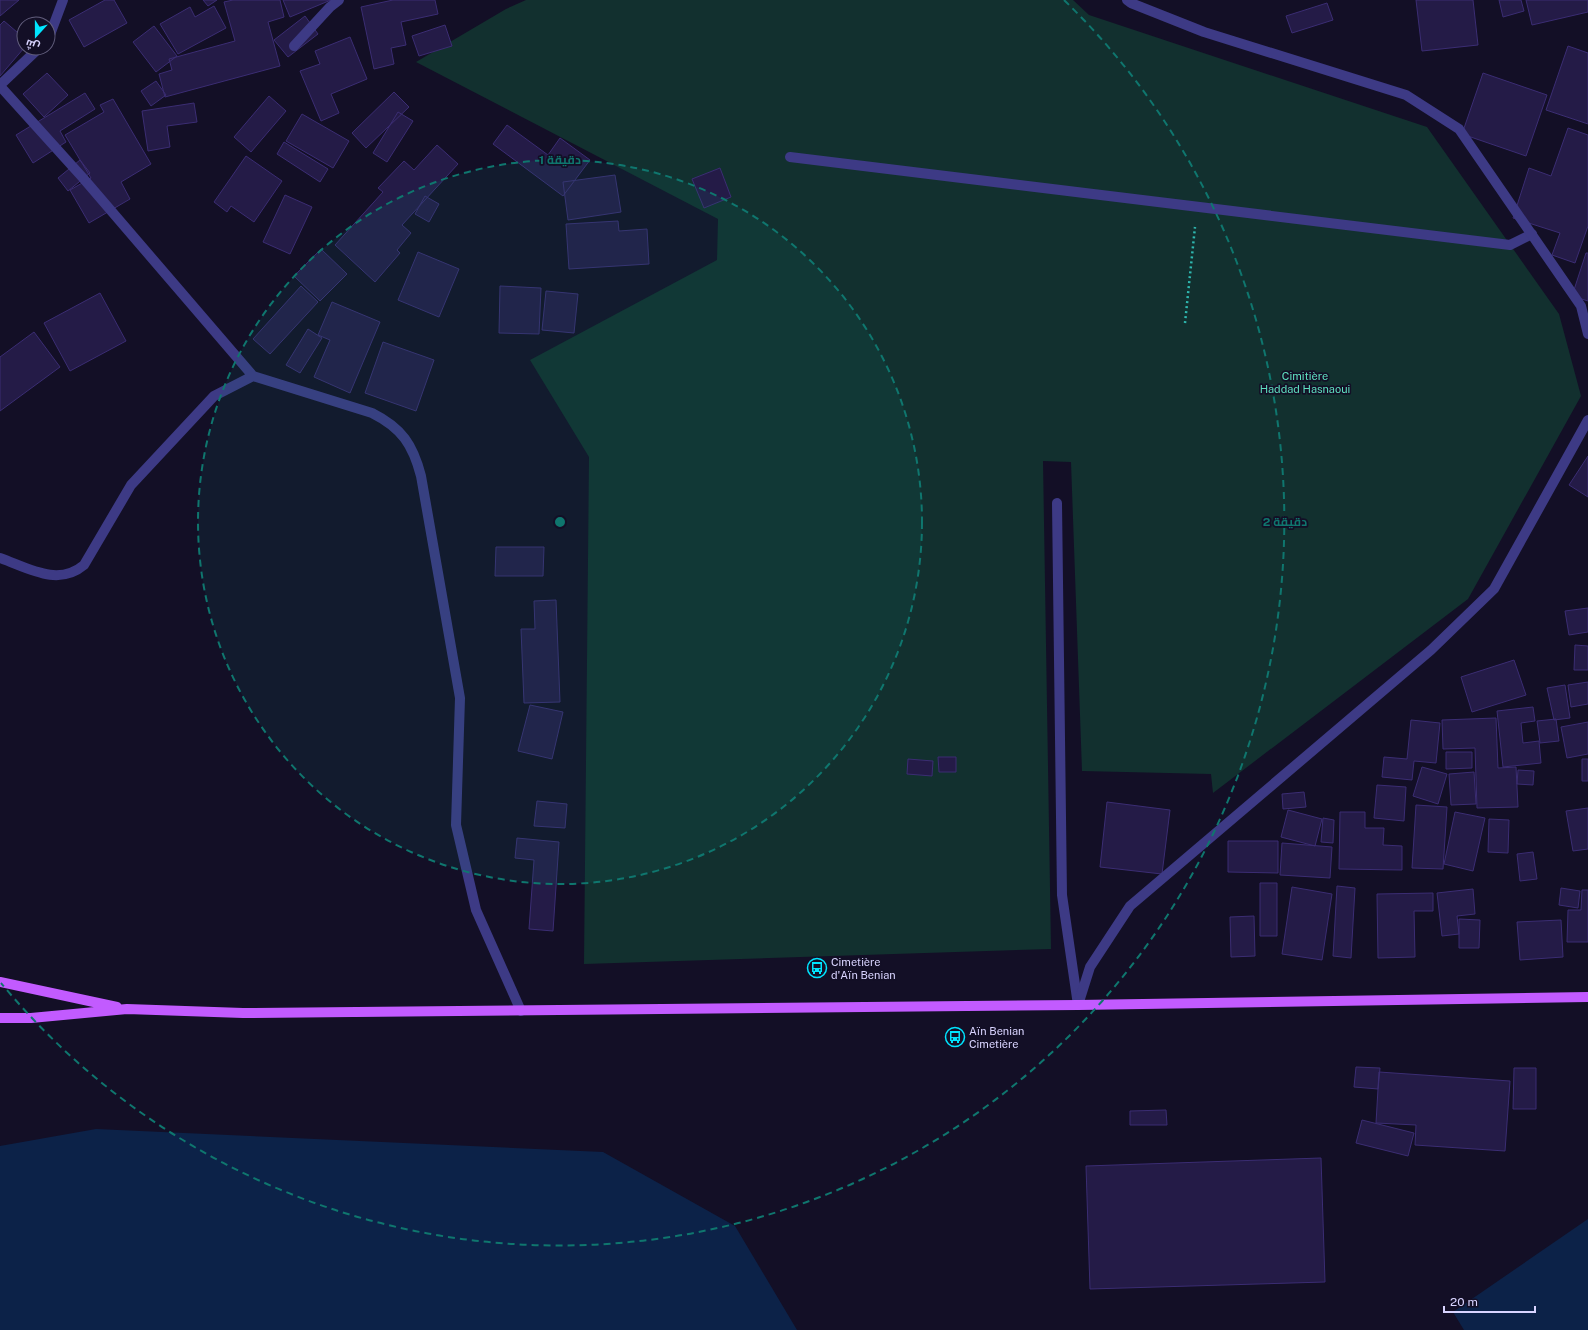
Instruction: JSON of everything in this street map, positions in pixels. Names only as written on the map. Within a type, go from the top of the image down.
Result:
[{"type":"main road","points":[[0,982],[127,1009]]},
{"type":"main road","points":[[0,1018],[30,1018],[127,1009],[243,1013],[521,1011],[1078,1005],[1588,997]]},
{"type":"street","points":[[56,19],[63,0]]},
{"type":"street","points":[[294,46],[330,7],[339,0]]},
{"type":"street","points":[[1127,0],[1131,3],[1204,32],[1406,95],[1459,129],[1581,306],[1588,334]]},
{"type":"street","points":[[31,56],[0,85],[83,178],[253,376],[372,413],[387,421],[400,432],[410,445],[417,460],[460,698],[456,825],[476,910],[521,1011]]},
{"type":"street","points":[[790,157],[1510,245],[1532,234]]},
{"type":"street","points":[[0,558],[58,577],[72,574],[78,570],[84,565],[130,485],[214,396],[253,376]]},
{"type":"street","points":[[1078,1005],[1090,967],[1130,906],[1431,650],[1494,589],[1588,420]]},
{"type":"street","points":[[1057,503],[1062,896],[1078,1005]]},
{"type":"path","points":[[1185,323],[1198,206]]},
{"type":"green space","name":"Cimitière Haddad Hasnaoui","points":[[526,0],[1073,0],[1089,15],[1427,127],[1559,314],[1581,396],[1468,599],[1213,793],[1211,774],[1082,771],[1071,462],[1043,461],[1051,949],[584,964],[589,457],[530,360],[717,260],[718,219],[416,62],[506,9]]},
{"type":"water","points":[[96,1129],[603,1152],[735,1226],[797,1330],[0,1330],[0,1146]]},
{"type":"water","points":[[1588,1219],[1588,1330],[1464,1330],[1453,1312]]},
{"type":"building","points":[[0,0],[19,0],[0,16]]},
{"type":"building","points":[[105,0],[114,0],[127,23],[84,47],[69,20]]},
{"type":"building","points":[[203,0],[217,0],[208,6]]},
{"type":"building","points":[[233,0],[280,0],[284,17],[268,22],[280,66],[165,97],[159,74],[172,70],[169,59],[235,41],[224,2]]},
{"type":"building","points":[[283,0],[331,0],[290,17]]},
{"type":"building","points":[[393,0],[435,0],[438,14],[401,22],[406,45],[391,48],[394,64],[374,69],[361,7]]},
{"type":"building","points":[[1416,0],[1473,0],[1478,45],[1422,51]]},
{"type":"building","points":[[1499,0],[1521,0],[1524,11],[1503,17]]},
{"type":"building","points":[[1526,0],[1588,0],[1588,12],[1532,25]]},
{"type":"building","points":[[1327,3],[1333,20],[1292,33],[1286,16]]},
{"type":"building","points":[[214,6],[226,28],[178,54],[160,24],[190,7],[195,17]]},
{"type":"building","points":[[305,16],[318,34],[288,57],[274,40]]},
{"type":"building","points":[[4,21],[16,31],[17,56],[0,76],[0,25]]},
{"type":"building","points":[[445,25],[452,46],[419,56],[412,36]]},
{"type":"building","points":[[154,26],[177,56],[156,72],[133,42]]},
{"type":"building","points":[[350,37],[367,79],[331,94],[339,113],[321,121],[300,71],[320,64],[315,51]]},
{"type":"building","points":[[1568,46],[1588,53],[1588,124],[1546,110]]},
{"type":"building","points":[[47,73],[68,95],[44,117],[23,94]]},
{"type":"building","points":[[1483,73],[1547,95],[1526,156],[1462,134]]},
{"type":"building","points":[[156,81],[166,95],[151,106],[141,91]]},
{"type":"building","points":[[394,92],[409,107],[366,148],[352,133]]},
{"type":"building","points":[[85,93],[95,109],[60,131],[66,142],[33,163],[16,135]]},
{"type":"building","points":[[269,96],[286,111],[251,152],[234,137]]},
{"type":"building","points":[[113,99],[151,164],[121,182],[130,199],[89,223],[70,190],[91,178],[65,135],[104,112],[100,105]]},
{"type":"building","points":[[194,103],[197,122],[167,126],[170,147],[148,151],[142,111]]},
{"type":"building","points":[[398,112],[413,121],[387,162],[373,153]]},
{"type":"building","points":[[302,114],[349,141],[333,168],[286,141]]},
{"type":"building","points":[[507,125],[548,155],[560,138],[590,160],[563,196],[493,144]]},
{"type":"building","points":[[1568,128],[1588,135],[1588,226],[1575,263],[1552,255],[1560,233],[1513,218],[1529,168],[1551,176]]},
{"type":"building","points":[[284,142],[328,169],[320,182],[277,154]]},
{"type":"building","points":[[437,145],[458,164],[402,225],[411,233],[397,250],[400,253],[375,282],[335,245],[383,192],[378,188],[404,161],[414,170]]},
{"type":"building","points":[[246,156],[282,181],[254,222],[231,206],[227,212],[214,202]]},
{"type":"building","points":[[80,160],[90,173],[68,191],[58,178]]},
{"type":"building","points":[[720,168],[731,197],[704,208],[692,179]]},
{"type":"building","points":[[615,175],[621,212],[568,220],[563,182]]},
{"type":"building","points":[[285,195],[312,207],[290,254],[263,242]]},
{"type":"building","points":[[425,196],[439,204],[429,222],[415,214]]},
{"type":"building","points":[[618,221],[619,231],[647,229],[649,264],[569,269],[566,224]]},
{"type":"building","points":[[321,249],[347,274],[320,301],[294,276]]},
{"type":"building","points":[[418,252],[459,269],[439,317],[398,300]]},
{"type":"building","points":[[1586,253],[1588,253],[1588,301],[1572,296]]},
{"type":"building","points":[[301,286],[318,302],[270,354],[253,339]]},
{"type":"building","points":[[500,286],[541,288],[539,334],[499,333]]},
{"type":"building","points":[[546,291],[578,294],[574,333],[542,330]]},
{"type":"building","points":[[100,293],[126,341],[70,371],[44,323]]},
{"type":"building","points":[[332,302],[380,322],[350,393],[314,377],[330,340],[318,335]]},
{"type":"building","points":[[308,329],[322,338],[300,373],[286,365]]},
{"type":"building","points":[[34,332],[60,367],[0,411],[0,357]]},
{"type":"building","points":[[383,342],[434,360],[416,411],[365,393]]},
{"type":"building","points":[[1588,456],[1588,497],[1569,485]]},
{"type":"building","points":[[496,547],[544,547],[543,576],[495,576]]},
{"type":"building","points":[[556,600],[560,702],[524,703],[521,629],[535,629],[534,601]]},
{"type":"building","points":[[1588,608],[1588,632],[1569,635],[1565,611]]},
{"type":"building","points":[[1575,645],[1588,646],[1588,670],[1574,670]]},
{"type":"building","points":[[1514,660],[1526,695],[1472,712],[1461,677]]},
{"type":"building","points":[[1588,682],[1588,704],[1571,707],[1568,685]]},
{"type":"building","points":[[1565,685],[1570,718],[1554,720],[1547,688]]},
{"type":"building","points":[[530,705],[563,712],[552,759],[518,751]]},
{"type":"building","points":[[1533,707],[1535,721],[1521,723],[1523,743],[1539,741],[1541,763],[1503,767],[1497,711]]},
{"type":"building","points":[[1496,718],[1498,768],[1516,767],[1518,807],[1477,808],[1475,748],[1443,749],[1442,720]]},
{"type":"building","points":[[1556,719],[1559,741],[1540,743],[1537,721]]},
{"type":"building","points":[[1411,720],[1440,723],[1436,763],[1414,761],[1412,780],[1382,777],[1384,757],[1407,759]]},
{"type":"building","points":[[1588,722],[1588,754],[1567,758],[1561,727]]},
{"type":"building","points":[[1446,752],[1472,752],[1472,768],[1446,769]]},
{"type":"building","points":[[938,757],[956,757],[956,772],[939,772]]},
{"type":"building","points":[[908,759],[933,761],[932,776],[907,774]]},
{"type":"building","points":[[1582,759],[1588,759],[1588,781],[1582,781]]},
{"type":"building","points":[[1422,767],[1447,774],[1438,804],[1413,796]]},
{"type":"building","points":[[1518,770],[1534,771],[1533,785],[1517,784]]},
{"type":"building","points":[[1474,772],[1476,804],[1451,805],[1449,774]]},
{"type":"building","points":[[1377,785],[1406,787],[1404,821],[1374,818]]},
{"type":"building","points":[[1304,792],[1306,807],[1283,809],[1282,794]]},
{"type":"building","points":[[537,801],[567,804],[565,828],[534,826]]},
{"type":"building","points":[[1107,802],[1170,810],[1162,874],[1100,867]]},
{"type":"building","points":[[1416,805],[1447,807],[1443,869],[1412,868]]},
{"type":"building","points":[[1588,808],[1588,849],[1573,851],[1566,811]]},
{"type":"building","points":[[1288,810],[1322,819],[1315,846],[1281,837]]},
{"type":"building","points":[[1340,812],[1365,812],[1365,828],[1384,828],[1383,845],[1402,846],[1402,870],[1339,869]]},
{"type":"building","points":[[1455,812],[1485,818],[1473,871],[1444,864]]},
{"type":"building","points":[[1323,818],[1334,820],[1333,843],[1321,842]]},
{"type":"building","points":[[1489,819],[1509,820],[1508,853],[1488,852]]},
{"type":"building","points":[[517,838],[559,842],[553,931],[529,929],[534,860],[515,858]]},
{"type":"building","points":[[1228,841],[1278,841],[1278,873],[1228,872]]},
{"type":"building","points":[[1282,843],[1332,847],[1330,878],[1280,875]]},
{"type":"building","points":[[1533,852],[1537,879],[1520,881],[1517,854]]},
{"type":"building","points":[[1260,883],[1277,883],[1277,936],[1260,936]]},
{"type":"building","points":[[1337,886],[1355,888],[1351,958],[1333,956]]},
{"type":"building","points":[[1292,887],[1332,894],[1322,960],[1282,954]]},
{"type":"building","points":[[1561,888],[1580,891],[1578,908],[1559,905]]},
{"type":"building","points":[[1473,889],[1475,914],[1457,916],[1459,934],[1442,936],[1437,893]]},
{"type":"building","points":[[1582,890],[1588,890],[1588,942],[1567,942],[1568,910],[1581,910]]},
{"type":"building","points":[[1433,893],[1433,911],[1414,911],[1415,957],[1378,958],[1377,894]]},
{"type":"building","points":[[1254,916],[1255,956],[1231,957],[1230,917]]},
{"type":"building","points":[[1459,919],[1480,920],[1479,948],[1459,948]]},
{"type":"building","points":[[1561,920],[1563,957],[1520,960],[1517,922]]},
{"type":"building","points":[[1356,1067],[1380,1068],[1378,1089],[1354,1087]]},
{"type":"building","points":[[1514,1068],[1536,1068],[1536,1109],[1513,1109]]},
{"type":"building","points":[[1379,1072],[1510,1081],[1505,1151],[1415,1145],[1416,1125],[1376,1123]]},
{"type":"building","points":[[1166,1110],[1167,1125],[1130,1125],[1130,1111]]},
{"type":"building","points":[[1362,1120],[1414,1133],[1408,1156],[1356,1143]]},
{"type":"building","points":[[1321,1158],[1325,1282],[1090,1289],[1086,1166]]},
{"type":"place","name":"Cimetière d'Aïn Benian","points":[[817,968]]},
{"type":"place","name":"Aïn Benian Cimetière","points":[[955,1037]]}]
